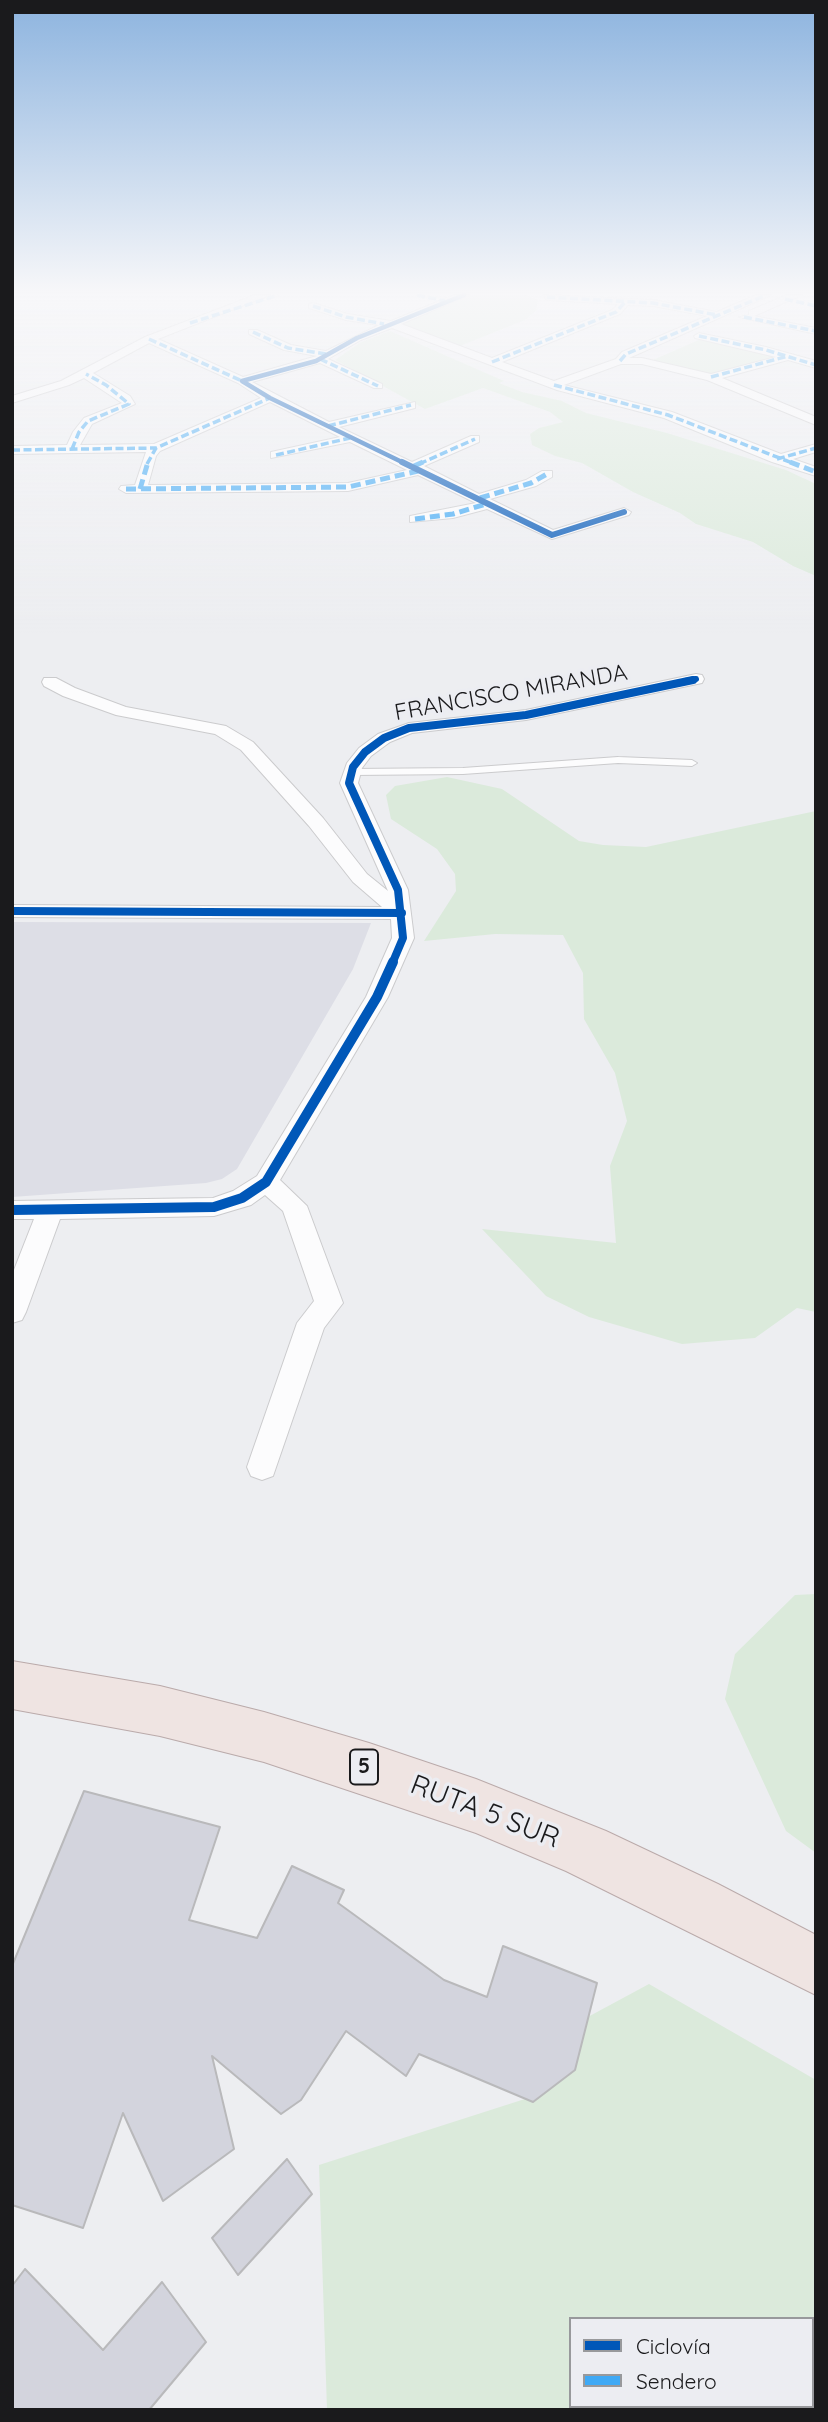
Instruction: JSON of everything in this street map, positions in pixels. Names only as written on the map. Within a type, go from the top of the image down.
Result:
[{"type":"highway","name":"RUTA 5 SUR","points":[[12,1685],[160,1711],[264,1737],[476,1806],[586,1851],[698,1904],[816,1966]]},
{"type":"street","points":[[72,449],[79,432],[88,421],[119,408]]},
{"type":"street","points":[[12,450],[156,448],[247,408]]},
{"type":"street","points":[[291,408],[418,468],[552,536],[624,512]]},
{"type":"street","points":[[328,426],[399,408]]},
{"type":"street","points":[[641,408],[668,415],[776,459],[816,472]]},
{"type":"street","points":[[785,408],[816,421]]},
{"type":"street","points":[[276,455],[350,438]]},
{"type":"street","points":[[156,448],[133,489],[348,486],[418,468],[475,439]]},
{"type":"street","points":[[776,459],[816,448]]},
{"type":"street","points":[[415,519],[453,514],[547,474]]},
{"type":"street","name":"FRANCISCO MIRANDA","points":[[352,772],[365,752],[384,738],[409,728],[526,715],[696,679]]},
{"type":"street","points":[[50,682],[69,692],[122,711],[220,730],[247,746],[316,822],[360,877],[402,913]]},
{"type":"street","points":[[12,1210],[214,1207],[242,1198],[266,1182],[377,997],[402,938],[398,890],[349,783],[352,772]]},
{"type":"street","points":[[12,911],[402,913]]},
{"type":"street","points":[[262,1467],[311,1323],[329,1303],[294,1206],[266,1182]]},
{"type":"street","points":[[12,1312],[51,1208]]},
{"type":"lane","points":[[352,772],[463,771],[618,760],[692,763]]},
{"type":"shaded area","points":[[12,922],[371,923],[353,969],[237,1169],[222,1179],[206,1183],[12,1197]]},
{"type":"green space","points":[[539,408],[576,408],[786,470],[816,484],[816,576],[793,566],[753,542],[696,524],[680,513],[633,492],[582,463],[555,456],[532,445],[530,434],[539,428],[563,422],[550,412]]},
{"type":"green space","points":[[447,777],[502,789],[579,841],[603,845],[646,847],[816,811],[816,1312],[797,1308],[755,1338],[682,1344],[589,1317],[546,1296],[482,1229],[616,1243],[610,1166],[627,1121],[615,1073],[584,1019],[583,973],[563,935],[495,934],[424,941],[456,891],[455,874],[437,849],[391,819],[386,795],[395,786]]},
{"type":"green space","points":[[816,1594],[816,1853],[786,1831],[725,1699],[735,1654],[795,1595]]},
{"type":"green space","points":[[649,1984],[816,2080],[816,2410],[327,2410],[319,2165],[528,2098],[560,2032]]},
{"type":"building","points":[[84,1791],[220,1827],[189,1920],[257,1938],[292,1866],[344,1890],[338,1903],[444,1980],[487,1997],[503,1946],[597,1983],[575,2070],[533,2102],[419,2054],[406,2076],[346,2031],[301,2100],[281,2114],[212,2056],[234,2149],[163,2201],[123,2113],[83,2228],[12,2205],[12,1966]]},
{"type":"building","points":[[287,2159],[312,2194],[238,2275],[212,2238]]},
{"type":"building","points":[[25,2269],[103,2350],[162,2282],[206,2342],[149,2410],[12,2410],[12,2286]]},
{"type":"marked path","points":[[72,449],[79,432],[88,421],[119,408]]},
{"type":"marked path","points":[[140,489],[150,455],[156,448],[247,408]]},
{"type":"marked path","points":[[328,426],[399,408]]},
{"type":"marked path","points":[[642,408],[668,415],[816,472]]},
{"type":"marked path","points":[[276,455],[350,438]]},
{"type":"marked path","points":[[414,466],[475,439]]},
{"type":"marked path","points":[[12,450],[156,448]]},
{"type":"marked path","points":[[777,459],[816,448]]},
{"type":"marked path","points":[[126,489],[348,487],[418,471]]},
{"type":"marked path","points":[[480,498],[531,483],[547,474]]},
{"type":"marked path","points":[[415,519],[453,514],[486,504]]},
{"type":"cycle path","points":[[291,408],[552,535],[624,512]]},
{"type":"cycle path","points":[[12,1210],[214,1207],[242,1198],[266,1182],[377,997],[403,938],[398,890],[349,783],[353,767],[365,752],[384,738],[409,728],[526,715],[696,679]]},
{"type":"cycle path","points":[[12,911],[402,913]]}]
